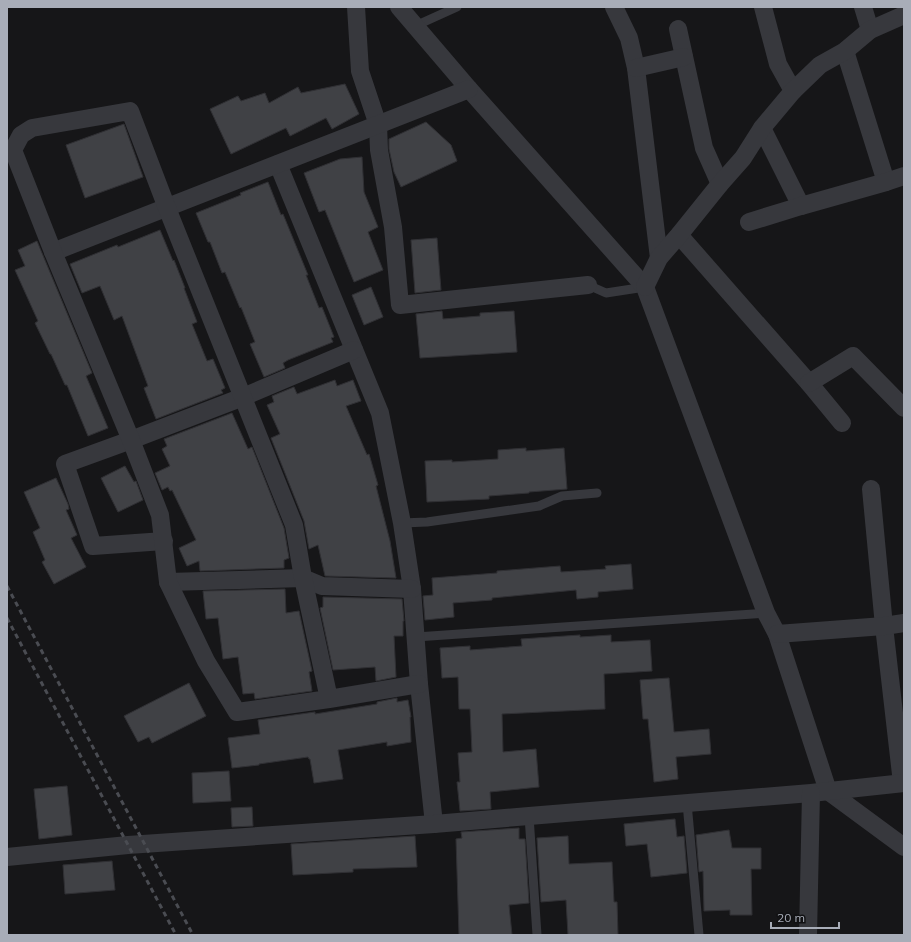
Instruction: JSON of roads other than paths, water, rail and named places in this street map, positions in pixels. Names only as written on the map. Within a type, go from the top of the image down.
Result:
[{"type":"street","points":[[356,7],[360,71],[378,125],[379,150],[393,227],[400,305],[588,286]]},
{"type":"street","points":[[399,7],[469,90],[645,287],[766,614],[777,634],[820,792],[808,935]]},
{"type":"street","points":[[614,7],[629,38],[636,68],[659,258]]},
{"type":"street","points":[[763,7],[778,64],[793,91]]},
{"type":"street","points":[[863,7],[870,30]]},
{"type":"street","points":[[645,287],[659,258],[720,184],[744,158],[762,128],[793,91],[820,65],[845,50],[870,30],[904,15]]},
{"type":"street","points":[[678,29],[704,148],[720,184]]},
{"type":"street","points":[[845,50],[886,182]]},
{"type":"street","points":[[636,68],[684,57]]},
{"type":"street","points":[[53,252],[469,90]]},
{"type":"street","points":[[329,699],[303,578],[294,525],[167,208],[130,111],[32,128],[10,145],[160,514],[168,582],[206,661],[237,712],[329,699],[419,684]]},
{"type":"street","points":[[762,128],[801,206]]},
{"type":"street","points":[[278,164],[380,413],[402,523],[412,589],[419,684],[434,824]]},
{"type":"street","points":[[749,222],[904,176]]},
{"type":"street","points":[[679,235],[809,383],[842,423]]},
{"type":"street","points":[[164,541],[94,546],[65,464],[244,397],[354,350]]},
{"type":"street","points":[[809,383],[853,356],[904,408]]},
{"type":"street","points":[[7,857],[128,845],[434,824],[820,792],[903,783],[884,626],[871,489]]},
{"type":"street","points":[[168,582],[303,578],[322,586],[412,589]]},
{"type":"street","points":[[777,634],[884,626],[904,623]]},
{"type":"street","points":[[820,792],[904,847]]},
{"type":"lane","points":[[415,26],[458,7]]},
{"type":"lane","points":[[588,286],[606,293],[645,287]]},
{"type":"lane","points":[[402,523],[427,522],[539,506],[562,496],[597,493]]},
{"type":"lane","points":[[416,638],[766,614]]},
{"type":"lane","points":[[687,803],[699,935]]},
{"type":"lane","points":[[528,816],[537,935]]},
{"type":"railway","points":[[7,586],[193,935]]},
{"type":"railway","points":[[7,618],[176,935]]}]
